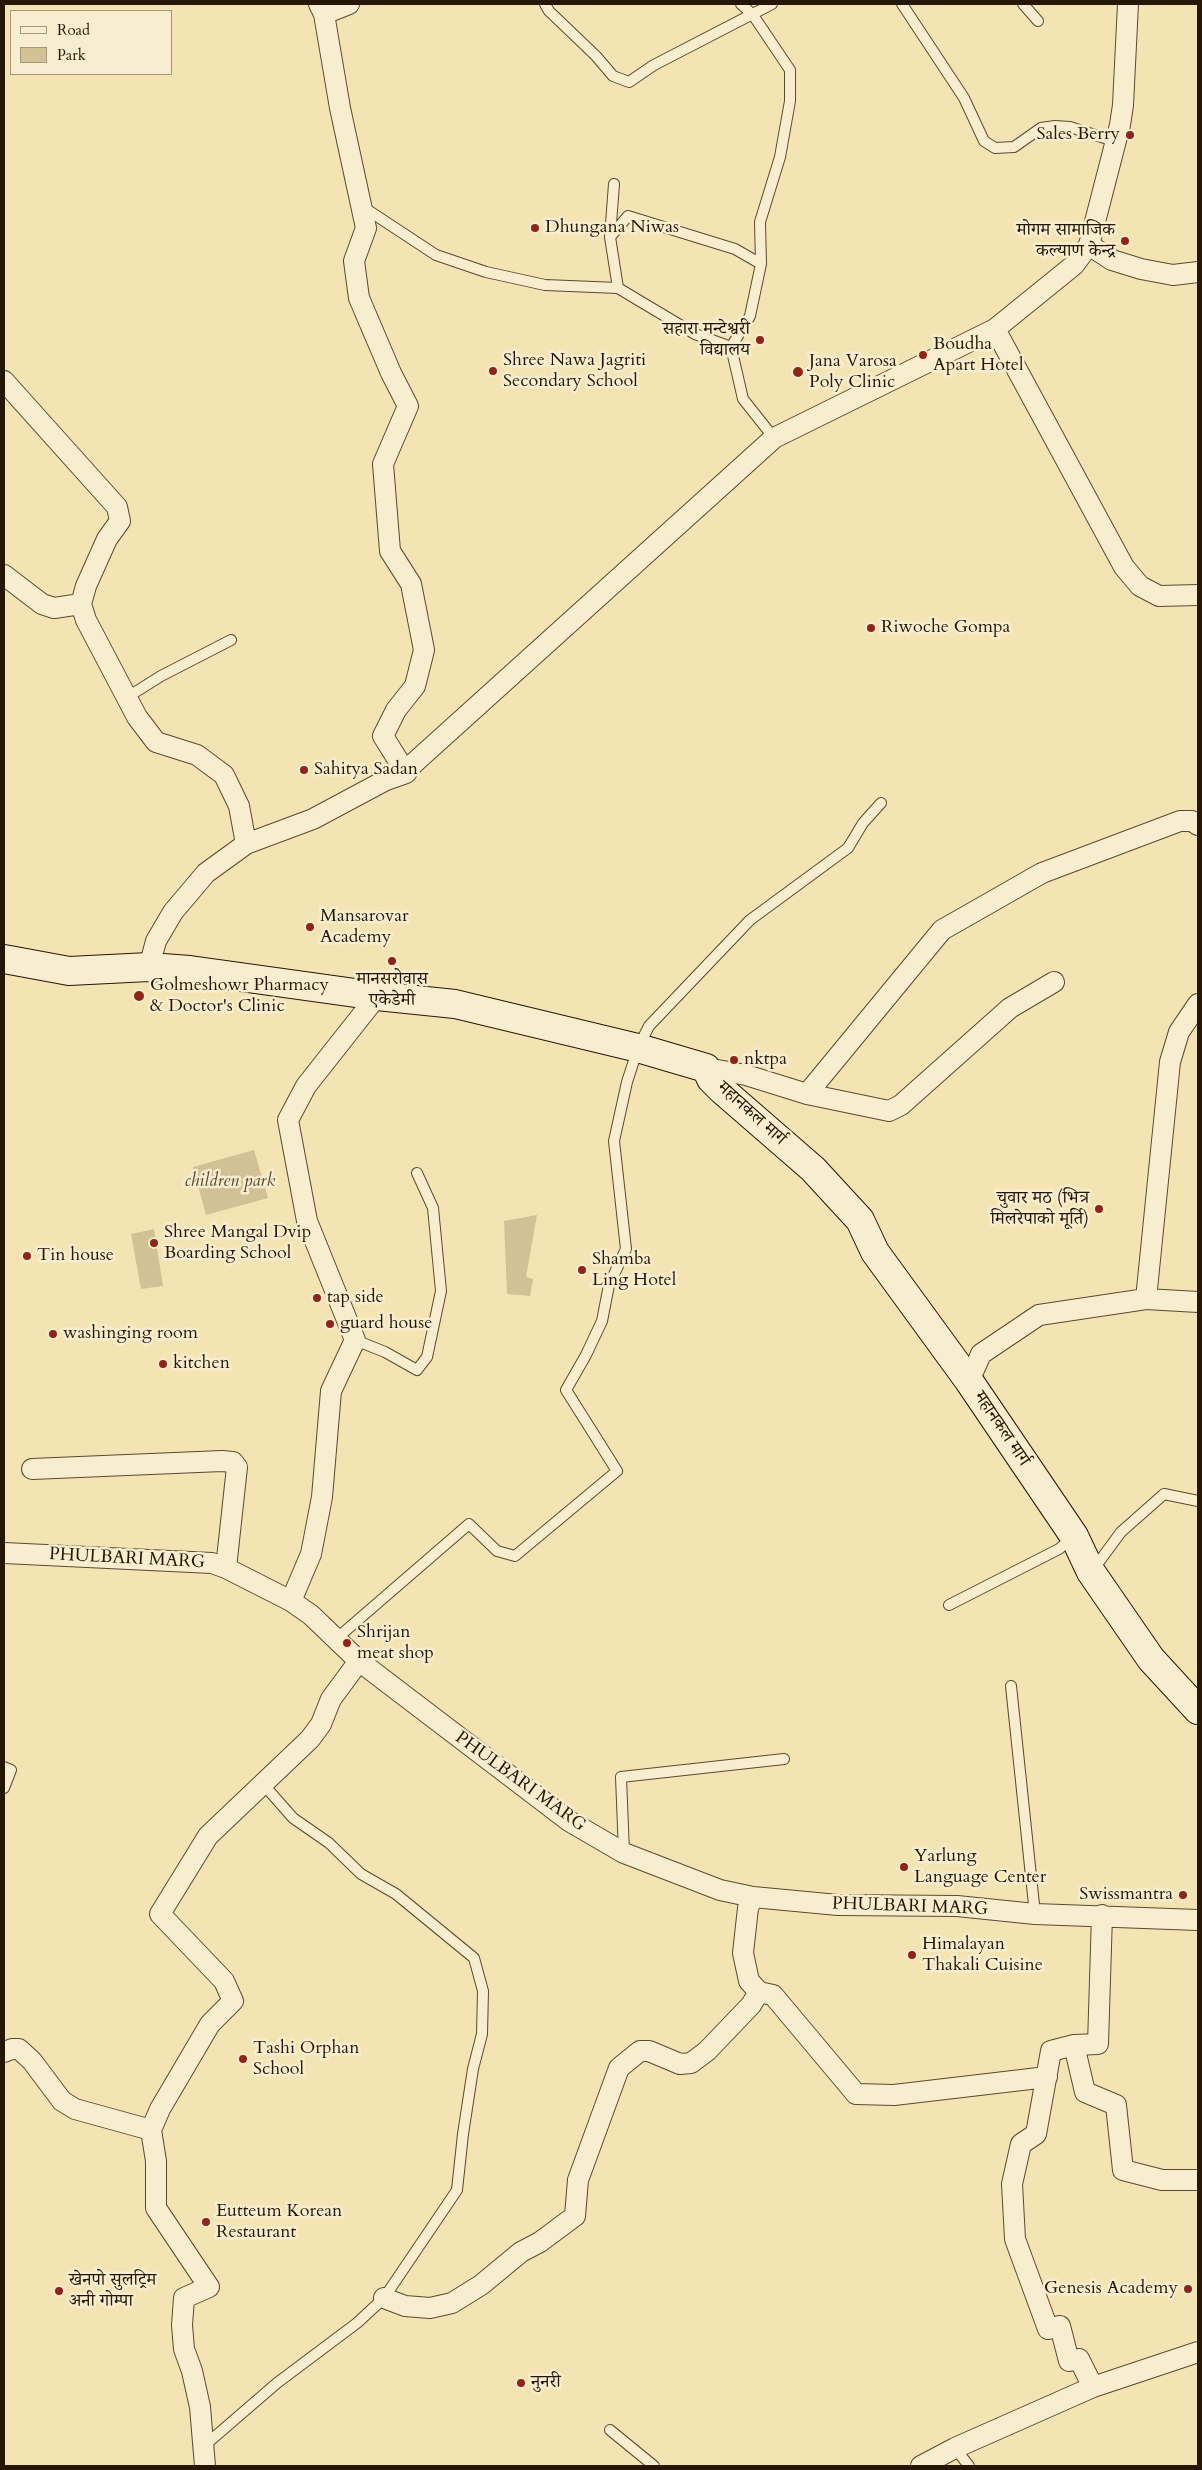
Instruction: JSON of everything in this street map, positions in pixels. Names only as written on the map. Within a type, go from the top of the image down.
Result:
[{"type":"main road","name":"महानकल मार्ग","points":[[4,959],[69,971],[148,967],[190,970],[377,996],[455,1004],[638,1048],[706,1068],[711,1079],[722,1090],[813,1169],[860,1220],[875,1252],[969,1382],[1074,1536],[1091,1572],[1151,1659],[1198,1710]]},
{"type":"street","points":[[349,4],[321,9],[366,228],[354,261],[359,298],[390,373],[408,406],[383,464],[390,551],[410,584],[424,650],[415,686],[396,710],[383,736],[406,773]]},
{"type":"street","points":[[148,967],[156,941],[173,912],[206,874],[246,844],[313,819],[386,780],[406,773],[414,763],[774,438],[995,329],[1074,265],[1089,245],[1123,105],[1128,4]]},
{"type":"street","points":[[1089,245],[1112,260],[1141,269],[1173,275],[1198,272]]},
{"type":"street","points":[[995,329],[1124,567],[1140,586],[1158,596],[1198,594]]},
{"type":"street","points":[[4,379],[116,507],[120,522],[107,539],[86,586],[82,604],[95,642],[126,698],[156,742],[198,755],[224,775],[239,806],[246,844]]},
{"type":"street","points":[[4,575],[48,606],[54,608],[82,604]]},
{"type":"street","points":[[807,1094],[942,930],[1042,872],[1180,821],[1192,821],[1198,824]]},
{"type":"street","points":[[706,1068],[746,1075],[807,1094],[889,1111],[901,1105],[1010,1008],[1054,982]]},
{"type":"street","points":[[291,1601],[311,1554],[322,1497],[332,1391],[355,1340],[306,1220],[288,1120],[306,1086],[377,996]]},
{"type":"street","points":[[1146,1300],[1170,1062],[1179,1032],[1198,1004]]},
{"type":"street","points":[[969,1382],[981,1354],[1039,1316],[1146,1300],[1198,1302]]},
{"type":"street","points":[[32,1469],[233,1462],[237,1467],[226,1568]]},
{"type":"street","name":"PHULBARI MARG","points":[[4,1553],[212,1563],[226,1568],[291,1601],[311,1615],[359,1661],[569,1821],[624,1853],[720,1890],[753,1897],[838,1905],[957,1906],[1035,1914],[1198,1920]]},
{"type":"street","points":[[205,2466],[200,2407],[192,2371],[184,2349],[182,2326],[184,2298],[209,2287],[156,2208],[156,2161],[151,2130],[160,2108],[210,2024],[233,2001],[224,1981],[160,1914],[208,1836],[264,1785],[310,1739],[321,1724],[331,1699],[359,1661]]},
{"type":"street","points":[[753,1897],[748,1908],[744,1953],[749,1981],[759,1992],[773,1995],[856,2094],[894,2095],[1047,2077]]},
{"type":"street","points":[[1093,2387],[1079,2359],[1069,2361],[1060,2326],[1048,2329],[1016,2239],[1012,2184],[1021,2144],[1036,2134],[1051,2051],[1074,2046],[1098,2044],[1102,1916]]},
{"type":"street","points":[[384,2298],[405,2306],[430,2308],[452,2304],[481,2285],[520,2252],[540,2242],[575,2216],[578,2180],[619,2068],[640,2051],[649,2051],[680,2064],[691,2063],[707,2051],[751,2004],[759,1992]]},
{"type":"street","points":[[1074,2046],[1086,2092],[1116,2105],[1122,2170],[1162,2180],[1198,2180]]},
{"type":"street","points":[[4,2052],[20,2049],[32,2060],[62,2101],[75,2109],[151,2130]]},
{"type":"street","points":[[921,2466],[954,2448],[1093,2387],[1198,2352]]},
{"type":"lane","points":[[545,4],[549,11],[596,56],[613,76],[629,82],[654,65],[753,16],[772,4]]},
{"type":"lane","points":[[731,348],[750,316],[761,264],[760,222],[780,157],[790,100],[790,70],[753,16],[740,4]]},
{"type":"lane","points":[[902,4],[964,98],[984,141],[995,148],[1014,147],[1041,128],[1054,126],[1070,128],[1114,141]]},
{"type":"lane","points":[[1023,4],[1038,21]]},
{"type":"lane","points":[[614,184],[610,237],[618,288]]},
{"type":"lane","points":[[362,206],[436,255],[486,272],[545,285],[618,288],[695,334],[728,344],[731,348],[744,399],[774,438]]},
{"type":"lane","points":[[610,237],[628,216],[735,249],[761,264]]},
{"type":"lane","points":[[126,698],[162,676],[231,640]]},
{"type":"lane","points":[[336,1639],[469,1524],[497,1552],[515,1556],[617,1471],[566,1390],[602,1321],[609,1285],[626,1249],[614,1142],[627,1082],[638,1048],[649,1026],[750,920],[848,848],[863,824],[881,802]]},
{"type":"lane","points":[[355,1340],[385,1352],[417,1370],[427,1357],[441,1291],[433,1208],[417,1172]]},
{"type":"lane","points":[[1091,1572],[1121,1532],[1164,1494],[1198,1501]]},
{"type":"lane","points":[[949,1605],[1059,1549],[1074,1536]]},
{"type":"lane","points":[[1011,1686],[1035,1914]]},
{"type":"lane","points":[[624,1853],[621,1777],[784,1759]]},
{"type":"lane","points":[[4,1767],[11,1770],[4,1788]]},
{"type":"lane","points":[[204,2446],[277,2383],[358,2323],[384,2298],[457,2190],[473,2069],[482,2034],[483,1991],[474,1958],[396,1894],[361,1874],[330,1843],[293,1818],[264,1785]]},
{"type":"lane","points":[[610,2430],[654,2466]]},
{"type":"lane","points":[[954,2448],[969,2466]]},
{"type":"green space","name":"children park","points":[[254,1150],[268,1198],[206,1215],[193,1167]]},
{"type":"green space","points":[[537,1215],[526,1277],[533,1279],[530,1296],[507,1294],[504,1221]]},
{"type":"green space","points":[[154,1229],[163,1286],[141,1289],[131,1234]]},
{"type":"place","name":"Sales Berry","points":[[1130,135]]},
{"type":"place","name":"Dhungana Niwas","points":[[535,228]]},
{"type":"place","name":"मोगम सामाजिक कल्याण केन्द्र","points":[[1125,241]]},
{"type":"place","name":"सहारा मन्टेश्वरी विद्यालय","points":[[760,340]]},
{"type":"place","name":"Boudha Apart Hotel","points":[[923,355]]},
{"type":"place","name":"Shree Nawa Jagriti Secondary School","points":[[493,371]]},
{"type":"place","name":"Jana Varosa Poly Clinic","points":[[798,372]]},
{"type":"place","name":"Riwoche Gompa","points":[[871,628]]},
{"type":"place","name":"Sahitya Sadan","points":[[304,770]]},
{"type":"place","name":"Mansarovar Academy","points":[[310,927]]},
{"type":"place","name":"मानसरोवास एकेडेमी","points":[[392,961]]},
{"type":"place","name":"Golmeshowr Pharmacy & Doctor's Clinic","points":[[139,996]]},
{"type":"place","name":"nktpa","points":[[734,1060]]},
{"type":"place","name":"चुवार मठ (भित्र मिलरेपाको मूर्ति)","points":[[1099,1209]]},
{"type":"place","name":"Shree Mangal Dvip Boarding School","points":[[154,1243]]},
{"type":"place","name":"Tin house","points":[[27,1256]]},
{"type":"place","name":"Shamba Ling Hotel","points":[[582,1270]]},
{"type":"place","name":"tap side","points":[[317,1298]]},
{"type":"place","name":"guard house","points":[[330,1324]]},
{"type":"place","name":"washinging room","points":[[53,1334]]},
{"type":"place","name":"kitchen","points":[[163,1364]]},
{"type":"place","name":"Shrijan meat shop","points":[[347,1643]]},
{"type":"place","name":"Yarlung Language Center","points":[[904,1867]]},
{"type":"place","name":"Swissmantra","points":[[1183,1895]]},
{"type":"place","name":"Himalayan Thakali Cuisine","points":[[912,1955]]},
{"type":"place","name":"Tashi Orphan School","points":[[243,2059]]},
{"type":"place","name":"Eutteum Korean Restaurant","points":[[206,2222]]},
{"type":"place","name":"Genesis Academy","points":[[1188,2289]]},
{"type":"place","name":"खेनपो सुलट्रिम अनी गोम्पा","points":[[59,2291]]},
{"type":"place","name":"नुनरी","points":[[521,2383]]}]
